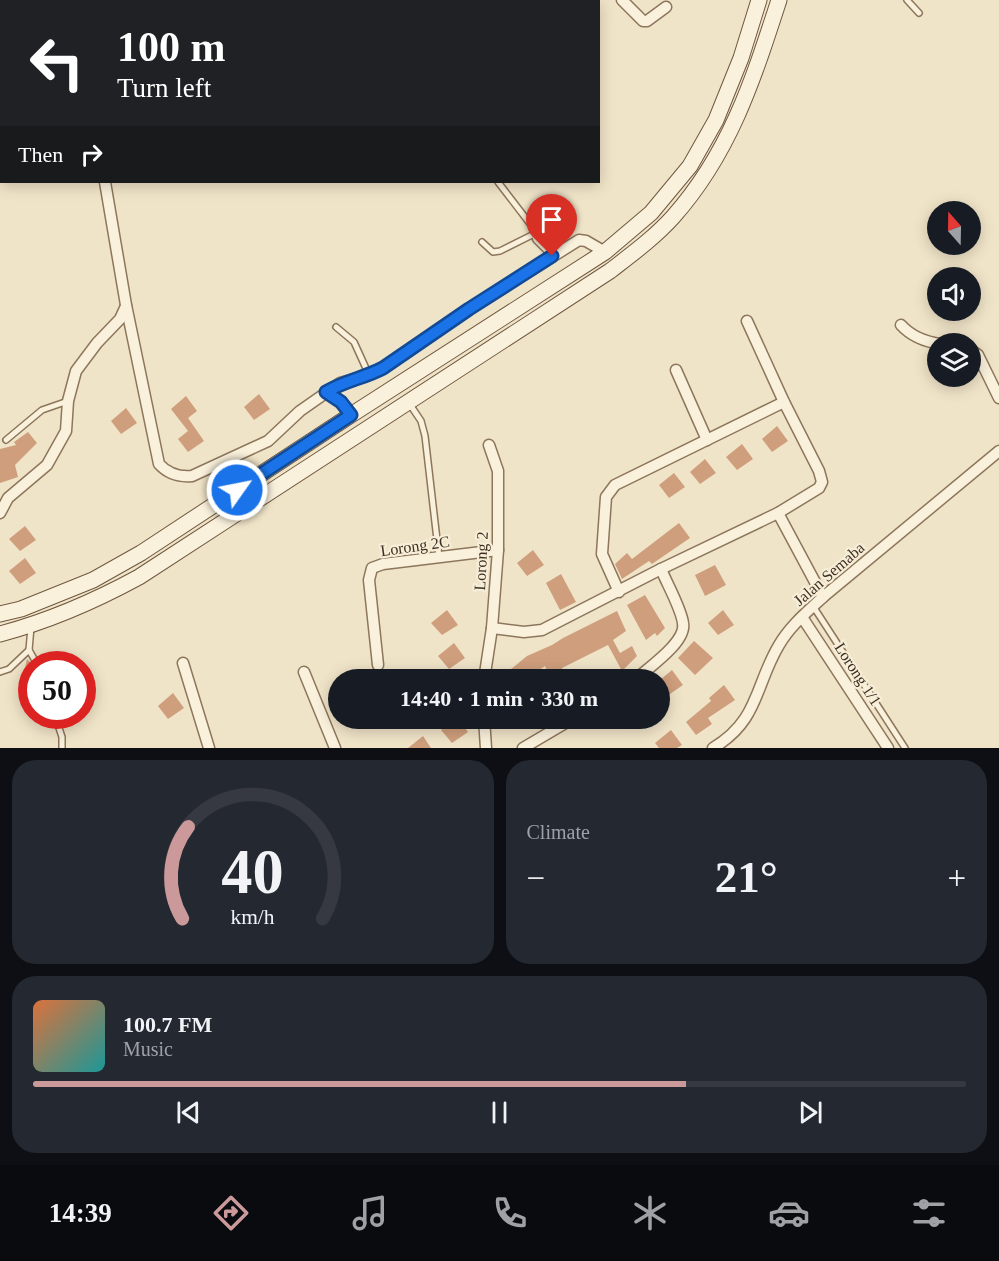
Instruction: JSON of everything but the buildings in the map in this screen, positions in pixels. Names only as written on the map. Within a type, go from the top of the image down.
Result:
[{"type":"main road","points":[[0,614],[21,609],[93,580],[141,553],[605,252],[651,213],[690,166],[716,120],[741,58],[759,0]]},
{"type":"main road","points":[[0,634],[31,625],[106,595],[139,577],[610,272],[647,242],[672,219],[709,171],[725,142],[752,85],[779,0]]},
{"type":"street","points":[[622,0],[643,21],[647,21],[666,7]]},
{"type":"street","points":[[105,183],[126,305],[159,464],[171,473],[183,477],[192,476],[268,441],[300,411],[326,392],[340,383],[369,375],[383,368],[469,309],[579,240],[586,241],[605,252]]},
{"type":"street","points":[[0,513],[8,498],[47,465],[66,431],[68,401],[76,371],[97,343],[120,319],[126,305]]},
{"type":"street","points":[[492,628],[524,632],[542,630],[778,513],[819,489],[822,482],[819,471],[747,321]]},
{"type":"street","points":[[901,325],[927,341]]},
{"type":"street","points":[[981,360],[999,398]]},
{"type":"street","points":[[676,370],[707,440]]},
{"type":"street","points":[[326,392],[341,402],[351,415]]},
{"type":"street","points":[[619,592],[602,554],[606,497],[615,484],[784,402]]},
{"type":"street","name":"Lorong 2","points":[[486,669],[492,628],[498,550],[498,471],[489,445]]},
{"type":"street","name":"Jalan Semaba","points":[[713,748],[742,725],[779,646],[802,617],[999,451]]},
{"type":"street","points":[[778,513],[823,597]]},
{"type":"street","name":"Lorong 2C","points":[[378,665],[369,580],[372,568],[383,564],[498,550]]},
{"type":"street","points":[[647,669],[676,643],[682,633],[683,623],[661,569]]},
{"type":"street","name":"Lorong 1/1","points":[[802,617],[888,748]]},
{"type":"street","points":[[183,663],[209,748]]},
{"type":"street","points":[[304,672],[335,748]]},
{"type":"street","points":[[485,729],[486,748]]},
{"type":"street","points":[[523,748],[555,729]]},
{"type":"lane","points":[[907,0],[919,13]]},
{"type":"lane","points":[[499,183],[531,225],[540,246],[552,256]]},
{"type":"lane","points":[[482,242],[493,252],[500,251],[534,234]]},
{"type":"lane","points":[[336,327],[354,342],[369,375]]},
{"type":"lane","points":[[6,440],[42,411],[68,401]]},
{"type":"lane","points":[[409,402],[421,421],[425,436],[439,557]]},
{"type":"lane","points":[[813,606],[905,748]]},
{"type":"lane","points":[[0,672],[9,669],[29,650],[31,625]]},
{"type":"lane","points":[[60,729],[63,737],[62,748]]},
{"type":"route","points":[[237,490],[351,415],[341,402],[326,392],[340,383],[369,375],[383,368],[552,256]]}]
